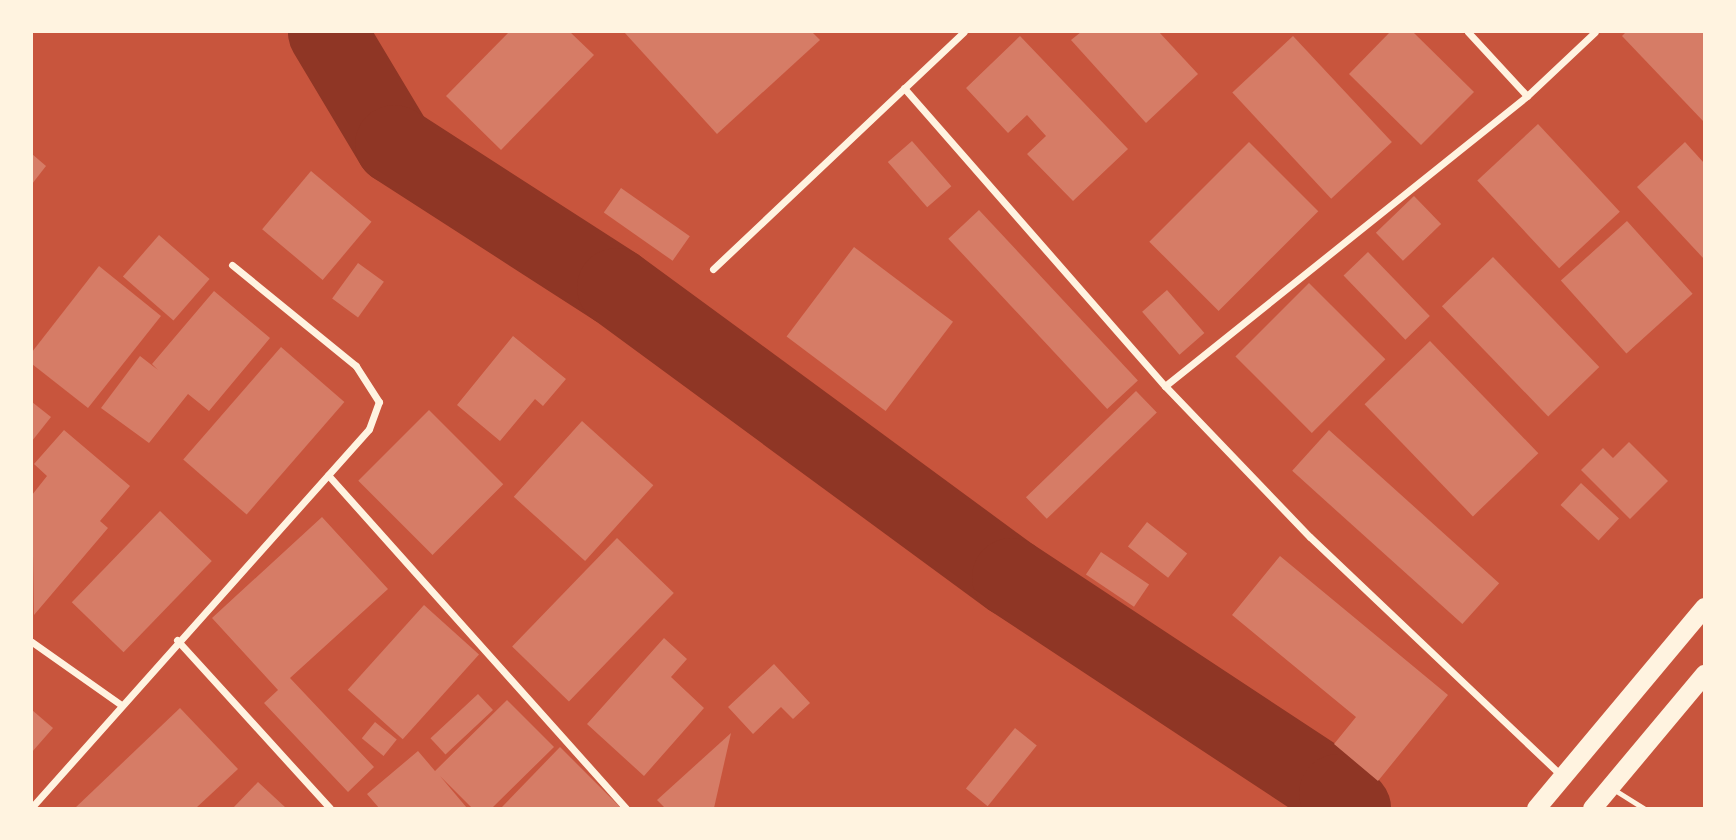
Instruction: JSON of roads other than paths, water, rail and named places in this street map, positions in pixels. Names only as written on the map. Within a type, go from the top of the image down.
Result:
[{"type":"highway","points":[[1536,808],[1704,607]]},
{"type":"highway","points":[[1592,808],[1704,674]]},
{"type":"street","points":[[713,269],[964,32]]},
{"type":"street","points":[[1468,32],[1527,96]]},
{"type":"street","points":[[1165,386],[1527,96],[1595,32]]},
{"type":"street","points":[[904,88],[1165,386],[1310,537],[1563,777]]},
{"type":"street","points":[[32,807],[177,640],[369,429],[379,402],[356,366],[232,265]]},
{"type":"street","points":[[328,475],[626,808]]},
{"type":"street","points":[[177,640],[330,808]]},
{"type":"street","points":[[32,642],[120,704]]},
{"type":"lane","points":[[1611,788],[1643,808]]},
{"type":"waterway","points":[[327,32],[394,144],[616,287],[1011,577],[1338,793],[1351,808]]}]
